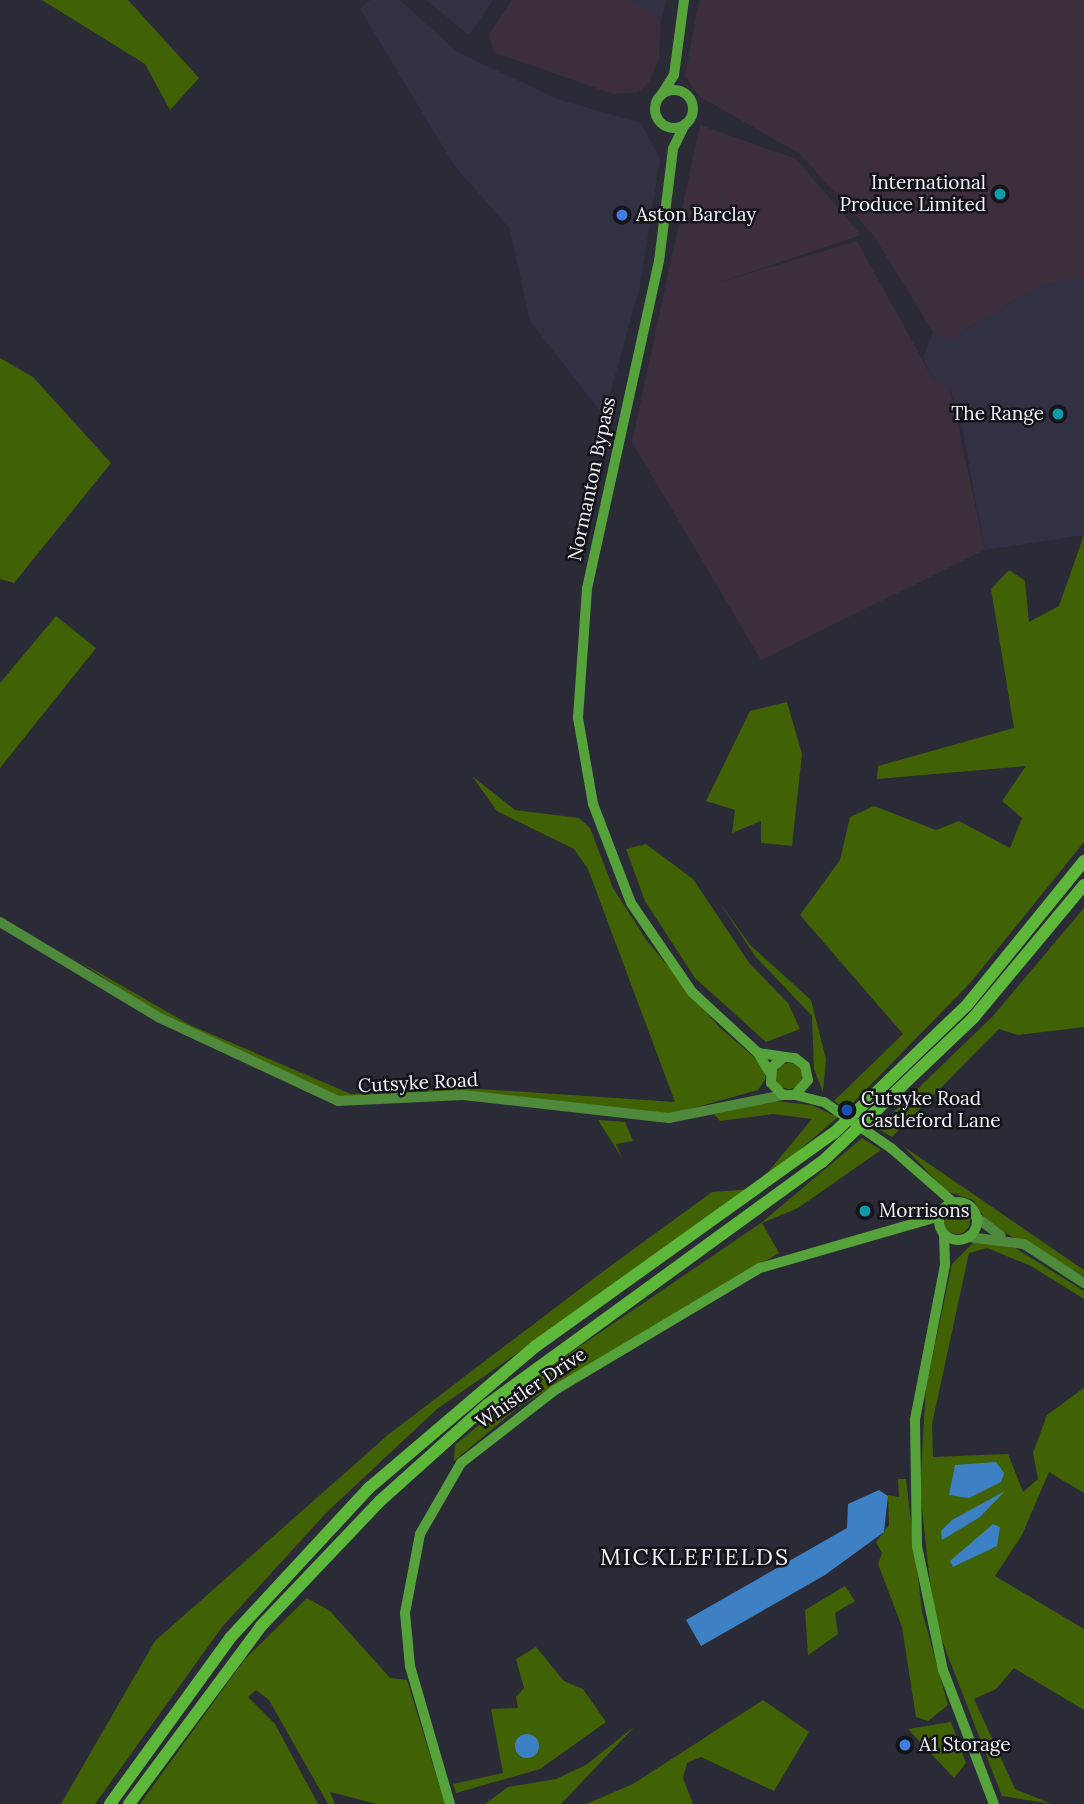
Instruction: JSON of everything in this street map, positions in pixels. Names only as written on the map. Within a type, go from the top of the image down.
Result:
[{"type":"highway","points":[[110,1804],[230,1637],[369,1488],[536,1346],[834,1133],[967,1005],[1084,861]]},
{"type":"highway","points":[[129,1804],[261,1626],[380,1501],[487,1405],[738,1227],[882,1109],[992,998],[1084,885]]},
{"type":"main road","points":[[678,53],[685,94],[692,107],[685,124],[663,125],[655,113],[678,53],[684,0]]},
{"type":"main road","points":[[660,97],[685,94]]},
{"type":"main road","name":"Normanton Bypass","points":[[685,124],[671,163],[659,261],[579,649],[578,718],[593,804],[618,877],[660,951],[711,1012],[758,1053]]},
{"type":"main road","name":"Normanton Bypass","points":[[663,125],[671,163]]},
{"type":"main road","name":"Cutsyke Road","points":[[0,922],[159,1018],[338,1101],[463,1095],[669,1118],[754,1096],[783,1095]]},
{"type":"main road","points":[[758,1053],[799,1060],[824,1102]]},
{"type":"main road","points":[[758,1053],[783,1095],[824,1102],[930,1180],[953,1202],[968,1205],[976,1217],[1002,1237],[1030,1247],[1084,1283]]},
{"type":"main road","points":[[754,1096],[783,1058]]},
{"type":"main road","points":[[795,1095],[808,1075]]},
{"type":"main road","points":[[930,1180],[940,1215],[945,1265],[915,1420],[917,1546],[943,1670],[994,1804]]},
{"type":"main road","points":[[940,1215],[953,1202]]},
{"type":"main road","name":"Whistler Drive","points":[[450,1804],[410,1666],[405,1613],[420,1534],[461,1463],[555,1390],[745,1276],[830,1244],[915,1227],[940,1215]]},
{"type":"main road","points":[[945,1265],[965,1238],[976,1217]]},
{"type":"main road","name":"Whistler Drive","points":[[915,1227],[943,1234]]},
{"type":"main road","points":[[943,1234],[965,1238],[1002,1237]]},
{"type":"shaded area","points":[[370,0],[400,0],[457,52],[560,100],[641,123],[660,159],[640,285],[604,416],[530,321],[510,229],[454,165],[360,9]]},
{"type":"shaded area","points":[[426,0],[493,0],[469,35]]},
{"type":"shaded area","points":[[512,0],[630,0],[661,21],[659,59],[649,82],[638,92],[613,94],[493,52],[489,34]]},
{"type":"shaded area","points":[[630,0],[667,0],[661,21]]},
{"type":"shaded area","points":[[699,0],[1084,0],[1084,276],[1037,287],[950,339],[933,332],[874,236],[800,154],[699,96],[685,76]]},
{"type":"shaded area","points":[[700,125],[796,159],[861,235],[711,285],[857,241],[933,379],[950,389],[985,550],[761,660],[632,442]]},
{"type":"shaded area","points":[[1084,276],[1084,535],[985,550],[961,421],[950,389],[933,379],[923,358],[933,332],[950,339],[1037,287]]},
{"type":"green space","points":[[42,0],[128,0],[199,78],[170,110],[145,64]]},
{"type":"green space","points":[[0,358],[33,377],[111,463],[14,583],[0,579]]},
{"type":"green space","points":[[1084,535],[1084,842],[971,982],[846,1110],[834,1101],[903,1034],[800,915],[840,860],[850,817],[874,806],[936,830],[959,821],[1010,848],[1022,818],[1002,801],[1026,766],[877,779],[878,766],[1014,728],[991,589],[1009,570],[1025,581],[1029,622],[1059,606]]},
{"type":"green space","points":[[56,616],[96,648],[0,768],[0,683]]},
{"type":"green space","points":[[787,702],[802,754],[792,846],[761,843],[761,821],[732,833],[735,810],[706,801],[750,711]]},
{"type":"green space","points":[[472,776],[515,810],[579,818],[590,828],[613,888],[647,941],[719,1027],[761,1063],[766,1078],[758,1090],[668,1115],[456,1093],[348,1101],[159,1015],[79,961],[190,1025],[351,1094],[466,1088],[675,1102],[588,869],[574,849],[497,811]]},
{"type":"green space","points":[[646,844],[693,879],[750,964],[788,1003],[800,1029],[766,1042],[695,978],[645,901],[626,849]]},
{"type":"green space","points":[[720,903],[750,945],[811,1000],[826,1059],[823,1092],[814,1069],[812,1016],[755,956]]},
{"type":"green space","points":[[1084,908],[1084,1027],[1018,1035],[999,1029],[892,1137],[877,1128],[992,1017]]},
{"type":"green space","points":[[789,1063],[798,1067],[802,1076],[798,1085],[789,1089],[780,1085],[776,1076],[780,1067]]},
{"type":"green space","points":[[774,1101],[811,1105],[838,1117],[754,1189],[812,1119],[773,1114],[720,1121],[714,1114]]},
{"type":"green space","points":[[598,1120],[625,1122],[633,1141],[616,1144],[622,1158]]},
{"type":"green space","points":[[862,1138],[881,1150],[798,1208],[762,1223],[779,1253],[520,1406],[454,1461],[455,1445],[542,1372],[761,1223]]},
{"type":"green space","points":[[903,1146],[1084,1270],[1084,1276],[989,1224],[973,1200],[946,1191]]},
{"type":"green space","points":[[754,1189],[437,1409],[327,1512],[222,1627],[95,1804],[61,1804],[155,1641],[389,1434],[601,1273],[712,1192]]},
{"type":"green space","points":[[957,1208],[967,1211],[970,1221],[967,1231],[957,1234],[947,1231],[944,1221],[947,1211]]},
{"type":"green space","points":[[975,1241],[1015,1248],[1084,1291],[1084,1299],[1031,1266],[987,1248],[969,1253],[932,1424],[933,1457],[1008,1454],[1023,1492],[1038,1479],[1033,1453],[1047,1415],[1084,1388],[1084,1493],[1049,1472],[1022,1535],[995,1576],[1084,1629],[1084,1710],[1014,1668],[996,1689],[974,1699],[1015,1789],[1052,1804],[1002,1796],[938,1630],[930,1583],[920,1489],[926,1387],[952,1264]]},
{"type":"green space","points":[[898,1479],[906,1479],[922,1611],[948,1705],[928,1721],[916,1717],[902,1627],[878,1564],[882,1553],[876,1542],[889,1525],[888,1495],[899,1497]]},
{"type":"green space","points":[[845,1586],[855,1601],[835,1613],[838,1634],[808,1655],[805,1610]]},
{"type":"green space","points":[[307,1598],[330,1611],[390,1678],[407,1680],[445,1804],[377,1804],[330,1792],[335,1804],[328,1804],[269,1700],[256,1690],[248,1697],[275,1724],[318,1804],[140,1804],[244,1660]]},
{"type":"green space","points":[[536,1647],[564,1681],[583,1689],[606,1722],[540,1769],[456,1793],[453,1784],[503,1773],[491,1709],[518,1708],[516,1697],[524,1688],[516,1659]]},
{"type":"green space","points":[[763,1700],[809,1732],[774,1791],[701,1757],[687,1763],[683,1778],[693,1804],[586,1804],[633,1784]]},
{"type":"green space","points":[[951,1722],[966,1763],[954,1778],[908,1729]]},
{"type":"green space","points":[[634,1727],[561,1804],[485,1804],[508,1787],[556,1779],[586,1765]]},
{"type":"water","points":[[996,1462],[1004,1473],[1001,1482],[969,1498],[949,1495],[955,1465]]},
{"type":"water","points":[[879,1490],[888,1496],[884,1532],[825,1575],[701,1646],[686,1620],[847,1528],[848,1504]]},
{"type":"water","points":[[1005,1491],[980,1517],[942,1540],[941,1531],[952,1520]]},
{"type":"water","points":[[993,1524],[1000,1527],[997,1546],[953,1567],[950,1561]]},
{"type":"water","points":[[527,1734],[538,1741],[539,1746],[532,1757],[527,1758],[516,1751],[515,1746],[522,1735]]},
{"type":"place","name":"International Produce Limited","points":[[1000,194]]},
{"type":"place","name":"Aston Barclay","points":[[622,215]]},
{"type":"place","name":"The Range","points":[[1058,414]]},
{"type":"place","name":"Cutsyke Road Castleford Lane","points":[[847,1110]]},
{"type":"place","name":"Morrisons","points":[[865,1211]]},
{"type":"place","name":"A1 Storage","points":[[905,1745]]},
{"type":"district","name":"MICKLEFIELDS","points":[[695,1557]]}]
